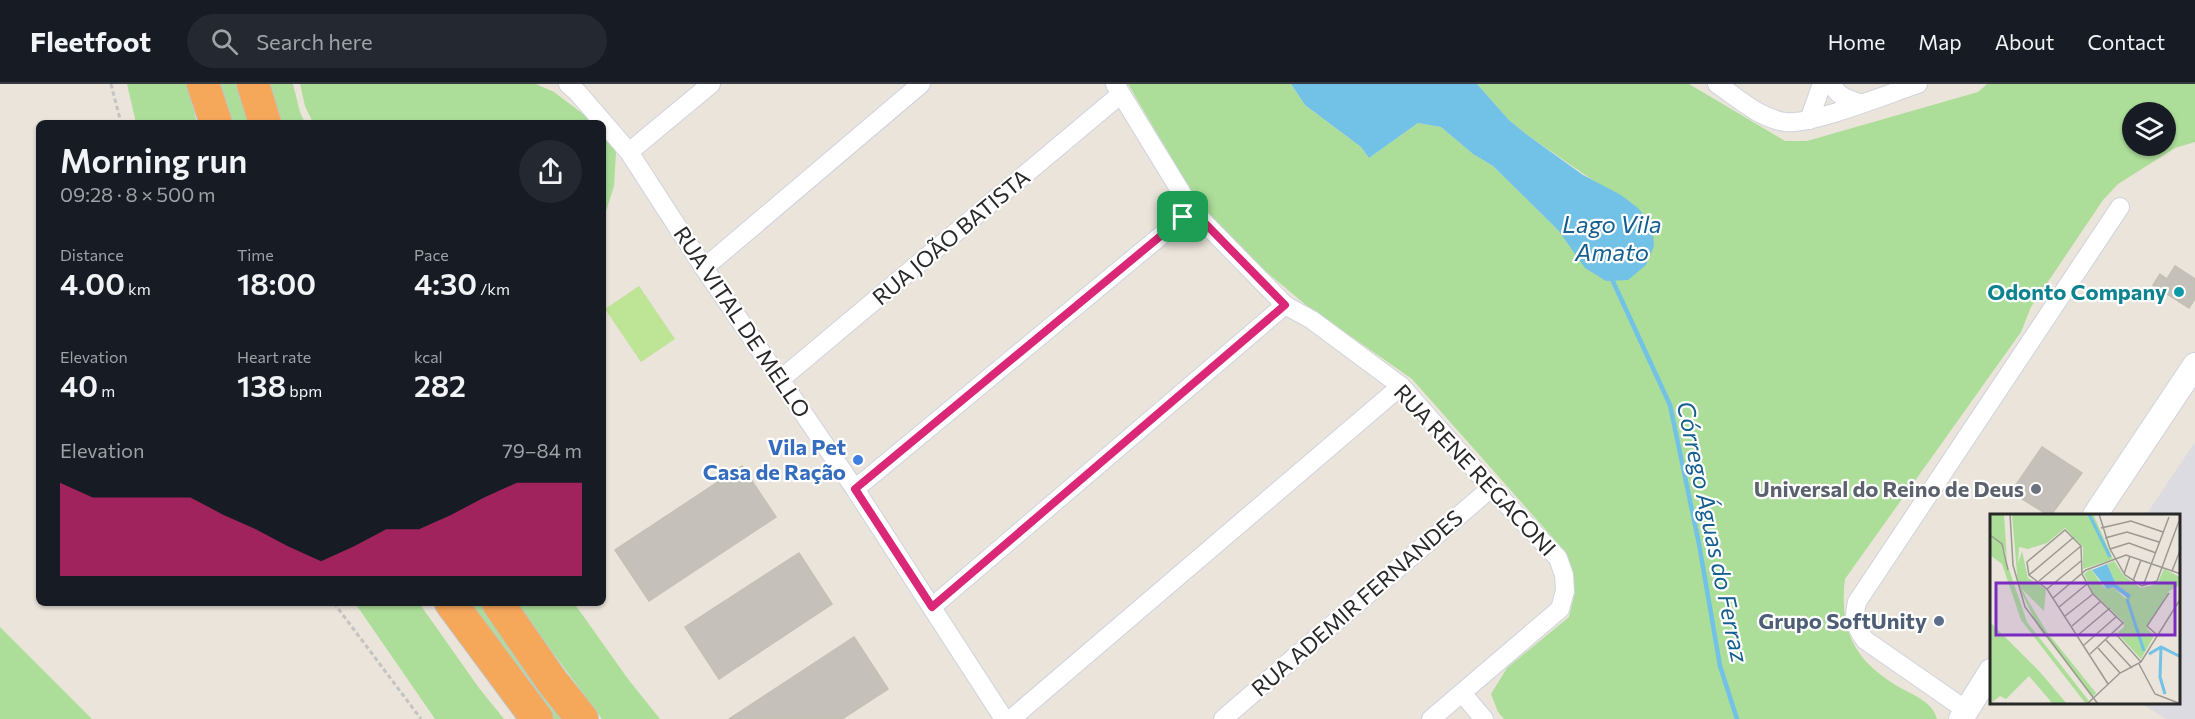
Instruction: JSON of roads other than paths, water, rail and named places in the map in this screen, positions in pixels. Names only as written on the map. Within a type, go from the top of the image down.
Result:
[{"type":"highway","points":[[203,84],[215,120]]},
{"type":"highway","points":[[253,84],[264,120]]},
{"type":"highway","points":[[453,606],[537,719]]},
{"type":"highway","points":[[500,606],[551,680],[582,719]]},
{"type":"street","name":"RUA VITAL DE MELLO","points":[[568,84],[601,120]]},
{"type":"street","points":[[630,152],[711,84]]},
{"type":"street","points":[[704,268],[921,84]]},
{"type":"street","points":[[1717,84],[1761,114],[1786,122],[1809,120],[1918,84]]},
{"type":"street","points":[[1809,120],[1822,84]]},
{"type":"street","points":[[1832,84],[1835,91],[1859,104]]},
{"type":"street","name":"RUA RENE REGACONI","points":[[1118,89],[1192,210],[1285,305],[1312,320],[1401,386],[1491,488],[1558,558],[1564,575],[1565,591],[1560,609],[1462,693]]},
{"type":"street","name":"RUA JOÃO BATISTA","points":[[782,379],[1118,89]]},
{"type":"street","name":"RUA VITAL DE MELLO","points":[[606,126],[630,152],[704,268],[855,489],[1004,719]]},
{"type":"street","points":[[1990,673],[1963,714],[1865,640],[1857,629],[1854,616],[1857,602],[2120,207]]},
{"type":"street","points":[[855,489],[1192,210]]},
{"type":"street","points":[[932,607],[1285,305]]},
{"type":"street","points":[[2096,514],[2195,365]]},
{"type":"street","points":[[1011,719],[1401,386]]},
{"type":"street","name":"RUA ADEMIR FERNANDES","points":[[1223,719],[1491,488]]},
{"type":"street","points":[[1431,719],[1462,693],[1484,719]]},
{"type":"water","name":"Lago Vila Amato","points":[[1291,84],[1477,84],[1509,120],[1526,134],[1583,175],[1621,195],[1638,208],[1652,225],[1654,246],[1646,265],[1628,280],[1606,281],[1585,268],[1558,230],[1493,166],[1473,154],[1441,127],[1418,123],[1369,158],[1361,147],[1305,105]]},
{"type":"waterway","name":"Córrego Águas do Ferraz","points":[[1611,277],[1670,405],[1699,544],[1720,666],[1737,719]]},
{"type":"place","name":"Odonto Company","points":[[2179,292]]},
{"type":"place","name":"Vila Pet Casa de Ração","points":[[858,460]]},
{"type":"place","name":"Universal do Reino de Deus","points":[[2036,489]]},
{"type":"place","name":"Grupo SoftUnity","points":[[1939,621]]}]
